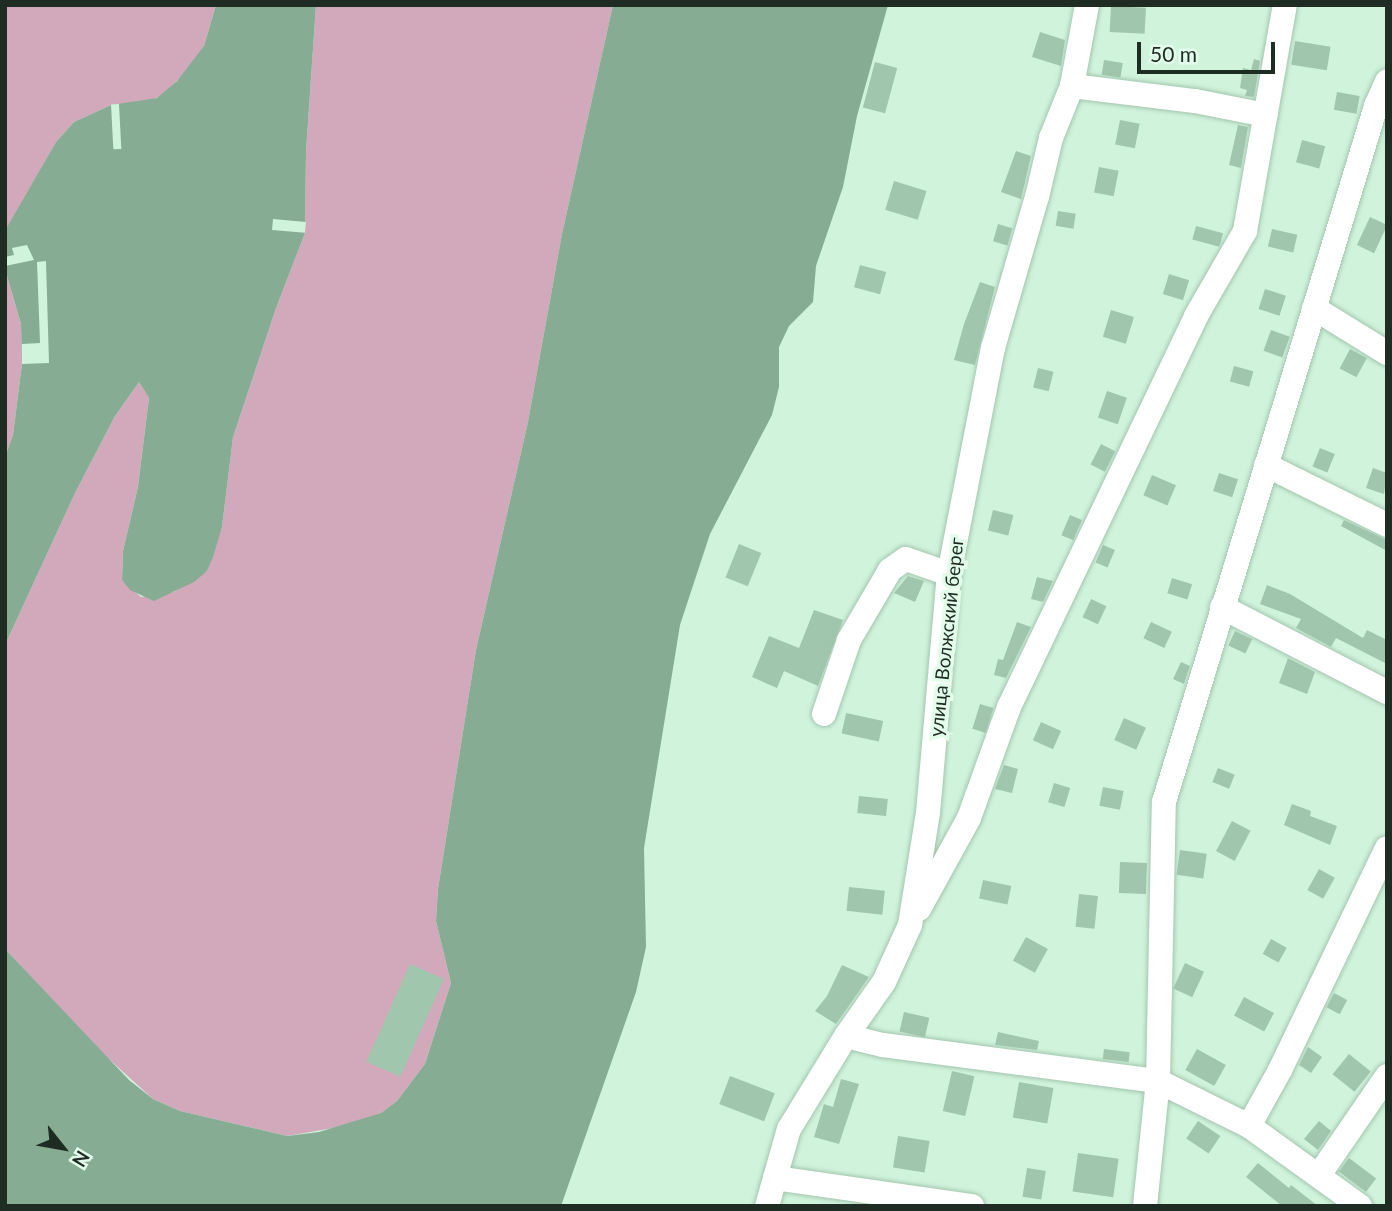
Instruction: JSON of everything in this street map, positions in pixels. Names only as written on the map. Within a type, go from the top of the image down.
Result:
[{"type":"street","name":"улица Волжский берег","points":[[767,1206],[789,1129],[846,1036],[884,982],[911,925],[928,813],[949,574],[993,348],[1037,197],[1051,138],[1072,86],[1087,5]]},
{"type":"street","points":[[911,925],[969,818],[1009,707],[1196,316],[1245,231],[1285,5]]},
{"type":"street","points":[[1145,1206],[1158,1081],[1164,802],[1376,106],[1387,81]]},
{"type":"street","points":[[1072,86],[1195,101],[1266,115]]},
{"type":"street","points":[[1314,308],[1387,353]]},
{"type":"street","points":[[1266,465],[1387,525]]},
{"type":"street","points":[[824,714],[849,640],[890,570],[906,559],[949,574]]},
{"type":"street","points":[[1222,607],[1387,692]]},
{"type":"street","points":[[1249,1126],[1280,1070],[1387,848]]},
{"type":"street","points":[[846,1036],[883,1045],[1158,1081],[1249,1126],[1360,1206]]},
{"type":"street","points":[[1319,1175],[1387,1076]]},
{"type":"street","points":[[775,1178],[972,1206]]},
{"type":"shaded area","points":[[5,5],[216,5],[204,46],[194,63],[162,96],[144,102],[111,105],[74,122],[56,142],[5,232]]},
{"type":"shaded area","points":[[216,5],[316,5],[306,151],[305,233],[276,308],[233,437],[222,527],[213,557],[207,571],[194,582],[154,601],[130,590],[122,580],[123,551],[138,487],[149,398],[139,382],[115,416],[75,493],[5,645],[5,457],[13,435],[22,364],[21,324],[5,269],[6,229],[56,142],[74,122],[111,105],[157,98],[177,81],[204,46]]},
{"type":"shaded area","points":[[316,5],[613,5],[562,234],[528,422],[476,650],[438,889],[436,921],[451,983],[425,1064],[397,1101],[381,1113],[345,1126],[287,1136],[180,1111],[153,1099],[99,1050],[5,949],[5,645],[75,493],[115,416],[139,382],[149,398],[138,487],[123,551],[122,580],[141,597],[174,592],[207,571],[222,527],[233,437],[276,308],[305,233],[306,151]]},
{"type":"shaded area","points":[[613,5],[888,5],[857,116],[843,187],[816,266],[813,302],[789,326],[779,347],[779,387],[772,415],[710,534],[680,625],[644,848],[646,947],[636,992],[561,1206],[5,1206],[5,949],[129,1080],[153,1099],[180,1111],[287,1136],[319,1132],[381,1113],[397,1101],[425,1064],[451,983],[436,921],[438,889],[476,650],[528,422],[562,234]]},
{"type":"shaded area","points":[[5,269],[21,324],[22,364],[13,435],[5,457]]},
{"type":"pier","points":[[111,104],[119,104],[121,149],[113,149]]},
{"type":"pier","points":[[273,219],[306,222],[305,233],[272,230]]},
{"type":"pier","points":[[27,245],[34,260],[5,266],[5,257],[14,255],[12,248]]},
{"type":"pier","points":[[46,261],[49,363],[22,364],[22,344],[40,343],[37,262]]},
{"type":"building","points":[[1111,6],[1146,8],[1145,34],[1110,32]]},
{"type":"building","points":[[1040,32],[1065,40],[1061,66],[1032,57]]},
{"type":"building","points":[[1295,41],[1331,47],[1327,70],[1291,65]]},
{"type":"building","points":[[1254,59],[1260,61],[1254,97],[1245,96],[1247,90],[1240,88],[1243,68],[1251,70]]},
{"type":"building","points":[[1104,60],[1123,63],[1120,78],[1102,75]]},
{"type":"building","points":[[875,62],[897,68],[885,113],[863,107]]},
{"type":"building","points":[[1337,92],[1360,96],[1357,114],[1334,110]]},
{"type":"building","points":[[1120,120],[1140,124],[1135,148],[1115,145]]},
{"type":"building","points":[[1238,125],[1248,127],[1241,168],[1229,165]]},
{"type":"building","points":[[1302,140],[1325,146],[1319,168],[1296,162]]},
{"type":"building","points":[[1016,151],[1031,156],[1021,199],[1001,192]]},
{"type":"building","points":[[1099,167],[1119,171],[1114,196],[1094,193]]},
{"type":"building","points":[[894,181],[927,191],[918,220],[885,210]]},
{"type":"building","points":[[1058,211],[1076,214],[1073,229],[1056,226]]},
{"type":"building","points":[[1370,217],[1387,225],[1374,253],[1357,245]]},
{"type":"building","points":[[998,224],[1012,228],[1007,245],[993,241]]},
{"type":"building","points":[[1196,226],[1223,233],[1219,247],[1192,240]]},
{"type":"building","points":[[1272,229],[1297,235],[1293,252],[1268,247]]},
{"type":"building","points":[[860,265],[886,272],[880,294],[854,287]]},
{"type":"building","points":[[1169,274],[1189,280],[1183,300],[1163,294]]},
{"type":"building","points":[[980,282],[995,287],[975,365],[954,360]]},
{"type":"building","points":[[1265,289],[1286,296],[1279,316],[1259,309]]},
{"type":"building","points":[[1111,310],[1134,317],[1126,344],[1103,337]]},
{"type":"building","points":[[1271,330],[1290,337],[1282,358],[1263,351]]},
{"type":"building","points":[[1350,349],[1367,358],[1356,377],[1340,368]]},
{"type":"building","points":[[1234,366],[1253,371],[1249,387],[1230,381]]},
{"type":"building","points":[[1038,368],[1054,372],[1049,391],[1033,387]]},
{"type":"building","points":[[1107,391],[1127,398],[1118,424],[1098,417]]},
{"type":"building","points":[[1101,444],[1115,451],[1105,472],[1091,464]]},
{"type":"building","points":[[1320,448],[1335,454],[1327,473],[1313,467]]},
{"type":"building","points":[[1373,468],[1387,473],[1384,494],[1366,488]]},
{"type":"building","points":[[1219,473],[1238,479],[1232,497],[1213,491]]},
{"type":"building","points":[[1152,475],[1176,485],[1167,505],[1143,495]]},
{"type":"building","points":[[993,510],[1013,515],[1008,535],[988,530]]},
{"type":"building","points":[[1070,515],[1082,520],[1073,540],[1061,535]]},
{"type":"building","points":[[1344,520],[1387,540],[1387,551],[1341,526]]},
{"type":"building","points":[[739,544],[761,553],[748,586],[726,577]]},
{"type":"building","points":[[1103,545],[1115,550],[1108,568],[1096,562]]},
{"type":"building","points":[[908,576],[924,581],[915,602],[894,593]]},
{"type":"building","points":[[1037,577],[1053,581],[1043,602],[1031,599]]},
{"type":"building","points":[[1172,578],[1192,584],[1187,599],[1167,593]]},
{"type":"building","points":[[1267,585],[1290,594],[1363,638],[1367,630],[1387,640],[1387,664],[1336,638],[1331,647],[1296,628],[1301,619],[1260,604]]},
{"type":"building","points":[[1091,599],[1106,606],[1098,624],[1083,617]]},
{"type":"building","points":[[814,610],[843,620],[818,686],[784,671],[777,688],[752,677],[769,636],[799,648]]},
{"type":"building","points":[[1017,622],[1031,627],[1006,678],[994,675],[998,659],[1003,660]]},
{"type":"building","points":[[1151,622],[1172,632],[1164,648],[1143,638]]},
{"type":"building","points":[[1235,631],[1252,639],[1245,654],[1228,646]]},
{"type":"building","points":[[1288,658],[1315,672],[1307,694],[1279,683]]},
{"type":"building","points":[[1181,662],[1190,666],[1184,684],[1173,679]]},
{"type":"building","points":[[980,704],[993,708],[986,733],[972,729]]},
{"type":"building","points":[[846,713],[883,721],[879,741],[842,734]]},
{"type":"building","points":[[1124,718],[1146,728],[1136,750],[1114,740]]},
{"type":"building","points":[[1041,722],[1061,731],[1053,749],[1033,740]]},
{"type":"building","points":[[1004,765],[1018,769],[1012,793],[995,789]]},
{"type":"building","points":[[1218,768],[1235,775],[1229,789],[1212,782]]},
{"type":"building","points":[[1054,783],[1070,788],[1064,807],[1048,802]]},
{"type":"building","points":[[1103,787],[1124,791],[1120,810],[1099,806]]},
{"type":"building","points":[[859,796],[888,799],[886,816],[857,813]]},
{"type":"building","points":[[1292,804],[1311,811],[1310,816],[1337,826],[1330,845],[1284,825]]},
{"type":"building","points":[[1232,821],[1251,831],[1235,861],[1216,851]]},
{"type":"building","points":[[1180,850],[1207,854],[1203,879],[1177,875]]},
{"type":"building","points":[[1120,862],[1147,863],[1146,894],[1119,893]]},
{"type":"building","points":[[1319,869],[1335,878],[1323,899],[1307,890]]},
{"type":"building","points":[[983,880],[1011,886],[1007,905],[979,899]]},
{"type":"building","points":[[849,887],[885,891],[882,915],[846,911]]},
{"type":"building","points":[[1079,894],[1098,896],[1094,929],[1076,927]]},
{"type":"building","points":[[1026,937],[1048,949],[1035,973],[1013,961]]},
{"type":"building","points":[[1271,939],[1287,948],[1279,963],[1263,954]]},
{"type":"building","points":[[1185,963],[1204,972],[1192,997],[1173,988]]},
{"type":"building","points":[[410,964],[444,979],[400,1077],[366,1062]]},
{"type":"building","points":[[842,965],[869,977],[836,1024],[815,1011],[827,996]]},
{"type":"building","points":[[1334,993],[1347,1000],[1340,1014],[1326,1007]]},
{"type":"building","points":[[1244,997],[1274,1013],[1264,1032],[1234,1016]]},
{"type":"building","points":[[904,1012],[929,1018],[925,1037],[900,1031]]},
{"type":"building","points":[[998,1032],[1039,1041],[1037,1050],[995,1045]]},
{"type":"building","points":[[1308,1047],[1322,1057],[1311,1073],[1299,1065]]},
{"type":"building","points":[[1104,1049],[1130,1052],[1129,1062],[1103,1059]]},
{"type":"building","points":[[1197,1049],[1226,1065],[1214,1086],[1185,1070]]},
{"type":"building","points":[[1349,1054],[1371,1072],[1354,1092],[1333,1074]]},
{"type":"building","points":[[952,1071],[974,1076],[965,1116],[943,1111]]},
{"type":"building","points":[[730,1076],[775,1093],[764,1121],[719,1104]]},
{"type":"building","points":[[841,1079],[859,1084],[839,1144],[814,1137],[824,1104],[833,1107]]},
{"type":"building","points":[[1019,1082],[1053,1088],[1047,1124],[1013,1117]]},
{"type":"building","points":[[1198,1121],[1220,1136],[1209,1154],[1186,1138]]},
{"type":"building","points":[[1319,1121],[1331,1131],[1318,1150],[1304,1139]]},
{"type":"building","points":[[898,1136],[930,1141],[925,1173],[893,1168]]},
{"type":"building","points":[[1078,1153],[1119,1159],[1113,1197],[1073,1192]]},
{"type":"building","points":[[1349,1158],[1376,1178],[1366,1192],[1339,1172]]},
{"type":"building","points":[[1258,1163],[1289,1188],[1291,1185],[1318,1206],[1282,1206],[1246,1177]]},
{"type":"building","points":[[1027,1168],[1046,1171],[1041,1200],[1022,1197]]}]
